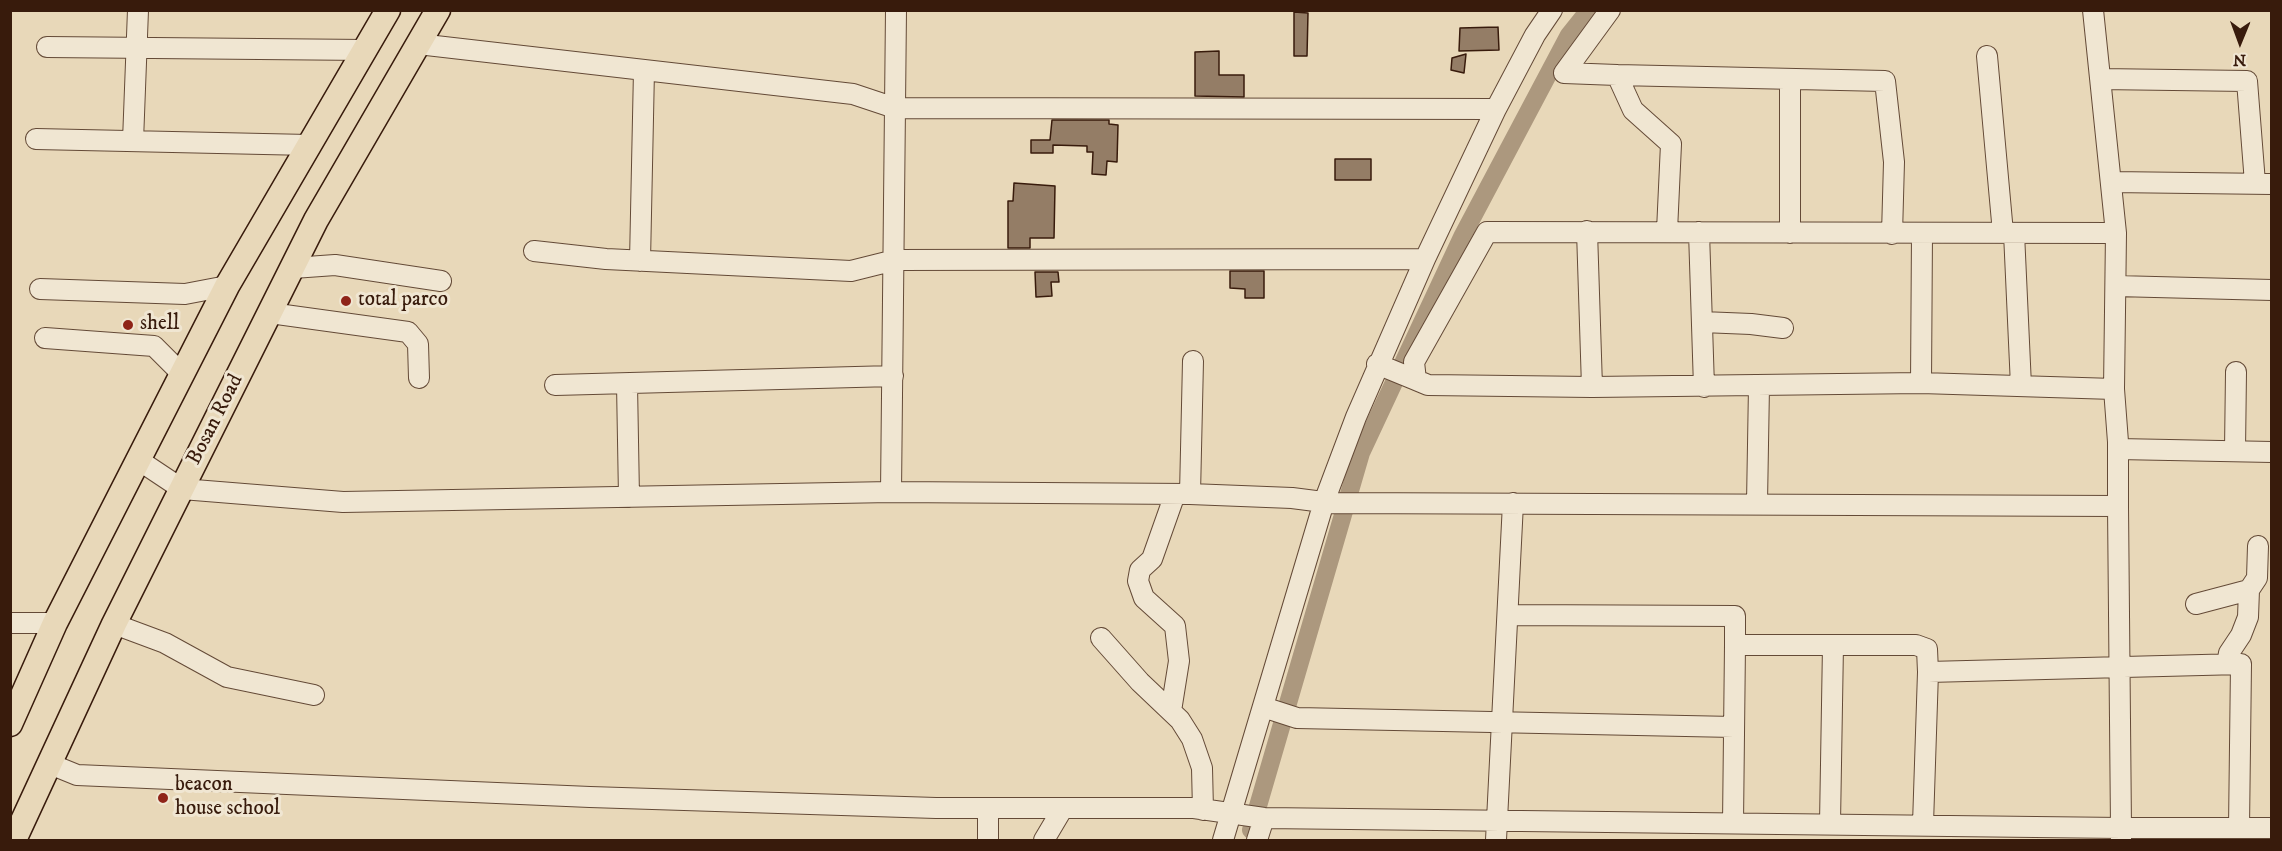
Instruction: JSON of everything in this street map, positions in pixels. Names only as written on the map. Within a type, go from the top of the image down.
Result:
[{"type":"main road","points":[[10,724],[55,623],[136,459],[227,286],[388,10]]},
{"type":"main road","name":"Bosan Road","points":[[14,840],[114,624],[316,220],[438,10]]},
{"type":"street","points":[[133,141],[138,10]]},
{"type":"street","points":[[891,492],[896,10]]},
{"type":"street","points":[[1223,840],[1238,815],[1280,712],[1328,503],[1397,372],[1425,259],[1496,109],[1535,35],[1552,10]]},
{"type":"street","points":[[1610,10],[1564,73],[1886,81],[1894,162],[1892,234]]},
{"type":"street","points":[[2093,10],[2116,233],[2114,389],[2118,449],[2121,834]]},
{"type":"street","points":[[418,44],[853,94],[895,108],[1496,109]]},
{"type":"street","points":[[47,47],[365,50]]},
{"type":"street","points":[[1987,56],[2008,233],[2021,386]]},
{"type":"street","points":[[640,261],[644,70]]},
{"type":"street","points":[[1617,75],[1633,110],[1671,144],[1667,231]]},
{"type":"street","points":[[1790,79],[1790,233]]},
{"type":"street","points":[[2100,79],[2247,81],[2263,184],[2111,182]]},
{"type":"street","points":[[36,139],[309,145]]},
{"type":"street","points":[[1587,231],[1592,387]]},
{"type":"street","points":[[1397,372],[1414,362],[1486,232],[2116,233]]},
{"type":"street","points":[[1699,232],[1704,387]]},
{"type":"street","points":[[1921,383],[1922,233]]},
{"type":"street","points":[[534,251],[640,261],[851,271],[895,260],[1425,259]]},
{"type":"street","points":[[293,268],[335,265],[441,282]]},
{"type":"street","points":[[39,289],[185,294],[227,286]]},
{"type":"street","points":[[2116,286],[2271,290]]},
{"type":"street","points":[[270,313],[408,332],[418,344],[419,378]]},
{"type":"street","points":[[1702,322],[1783,328]]},
{"type":"street","points":[[45,338],[154,346],[182,373]]},
{"type":"street","points":[[1171,711],[1179,661],[1175,626],[1144,598],[1138,581],[1140,570],[1152,559],[1183,494],[1193,361]]},
{"type":"street","points":[[1397,372],[1428,385],[1704,387],[1921,383],[2114,389]]},
{"type":"street","points":[[2235,450],[2236,372]]},
{"type":"street","points":[[555,385],[893,376]]},
{"type":"street","points":[[627,384],[629,497]]},
{"type":"street","points":[[1757,503],[1760,386]]},
{"type":"street","points":[[2118,449],[2271,452]]},
{"type":"street","points":[[136,459],[182,489],[343,502],[891,492],[1183,494],[1328,503],[2118,506]]},
{"type":"street","points":[[1496,831],[1504,723],[1513,503]]},
{"type":"street","points":[[2227,664],[2229,653],[2241,635],[2248,618],[2249,591],[2257,578],[2258,546]]},
{"type":"street","points":[[2196,604],[2249,591]]},
{"type":"street","points":[[1508,615],[1735,616],[1734,728],[1720,828]]},
{"type":"street","points":[[10,623],[55,623]]},
{"type":"street","points":[[114,624],[165,643],[227,677],[314,695]]},
{"type":"street","points":[[1101,638],[1140,682],[1171,711],[1192,739],[1202,768],[1203,810]]},
{"type":"street","points":[[1734,645],[1922,646],[1927,649],[1935,829]]},
{"type":"street","points":[[1830,823],[1833,645]]},
{"type":"street","points":[[50,764],[77,775],[590,797],[988,808],[1203,810],[1264,818],[1496,831],[1720,828],[1830,823],[1935,829],[2121,834],[2255,831],[2241,664],[1928,672]]},
{"type":"street","points":[[1280,712],[1504,723],[1734,728]]},
{"type":"street","points":[[988,808],[988,840]]},
{"type":"street","points":[[1044,840],[1063,808]]},
{"type":"street","points":[[1257,840],[1264,818]]},
{"type":"building","points":[[1294,12],[1308,13],[1307,56],[1294,56]]},
{"type":"building","points":[[1498,27],[1499,50],[1459,51],[1460,28]]},
{"type":"building","points":[[1219,51],[1219,75],[1244,75],[1244,97],[1195,96],[1195,52]]},
{"type":"building","points":[[1466,54],[1464,73],[1451,70],[1452,58]]},
{"type":"building","points":[[1052,120],[1109,120],[1109,124],[1118,125],[1117,162],[1107,161],[1106,175],[1092,174],[1093,152],[1087,152],[1087,146],[1053,145],[1053,153],[1031,153],[1031,140],[1050,140]]},
{"type":"building","points":[[1335,159],[1371,159],[1371,180],[1335,180]]},
{"type":"building","points":[[1014,183],[1055,186],[1054,238],[1030,238],[1030,248],[1008,248],[1008,201],[1013,201]]},
{"type":"building","points":[[1230,271],[1264,271],[1264,298],[1245,298],[1245,289],[1230,288]]},
{"type":"building","points":[[1035,272],[1058,272],[1059,282],[1051,282],[1052,296],[1036,297]]},
{"type":"waterway","points":[[1251,830],[1361,453],[1462,237],[1569,35],[1589,10]]},
{"type":"place","name":"total parco","points":[[346,301]]},
{"type":"place","name":"shell","points":[[128,325]]},
{"type":"place","name":"beacon house school","points":[[163,798]]}]
